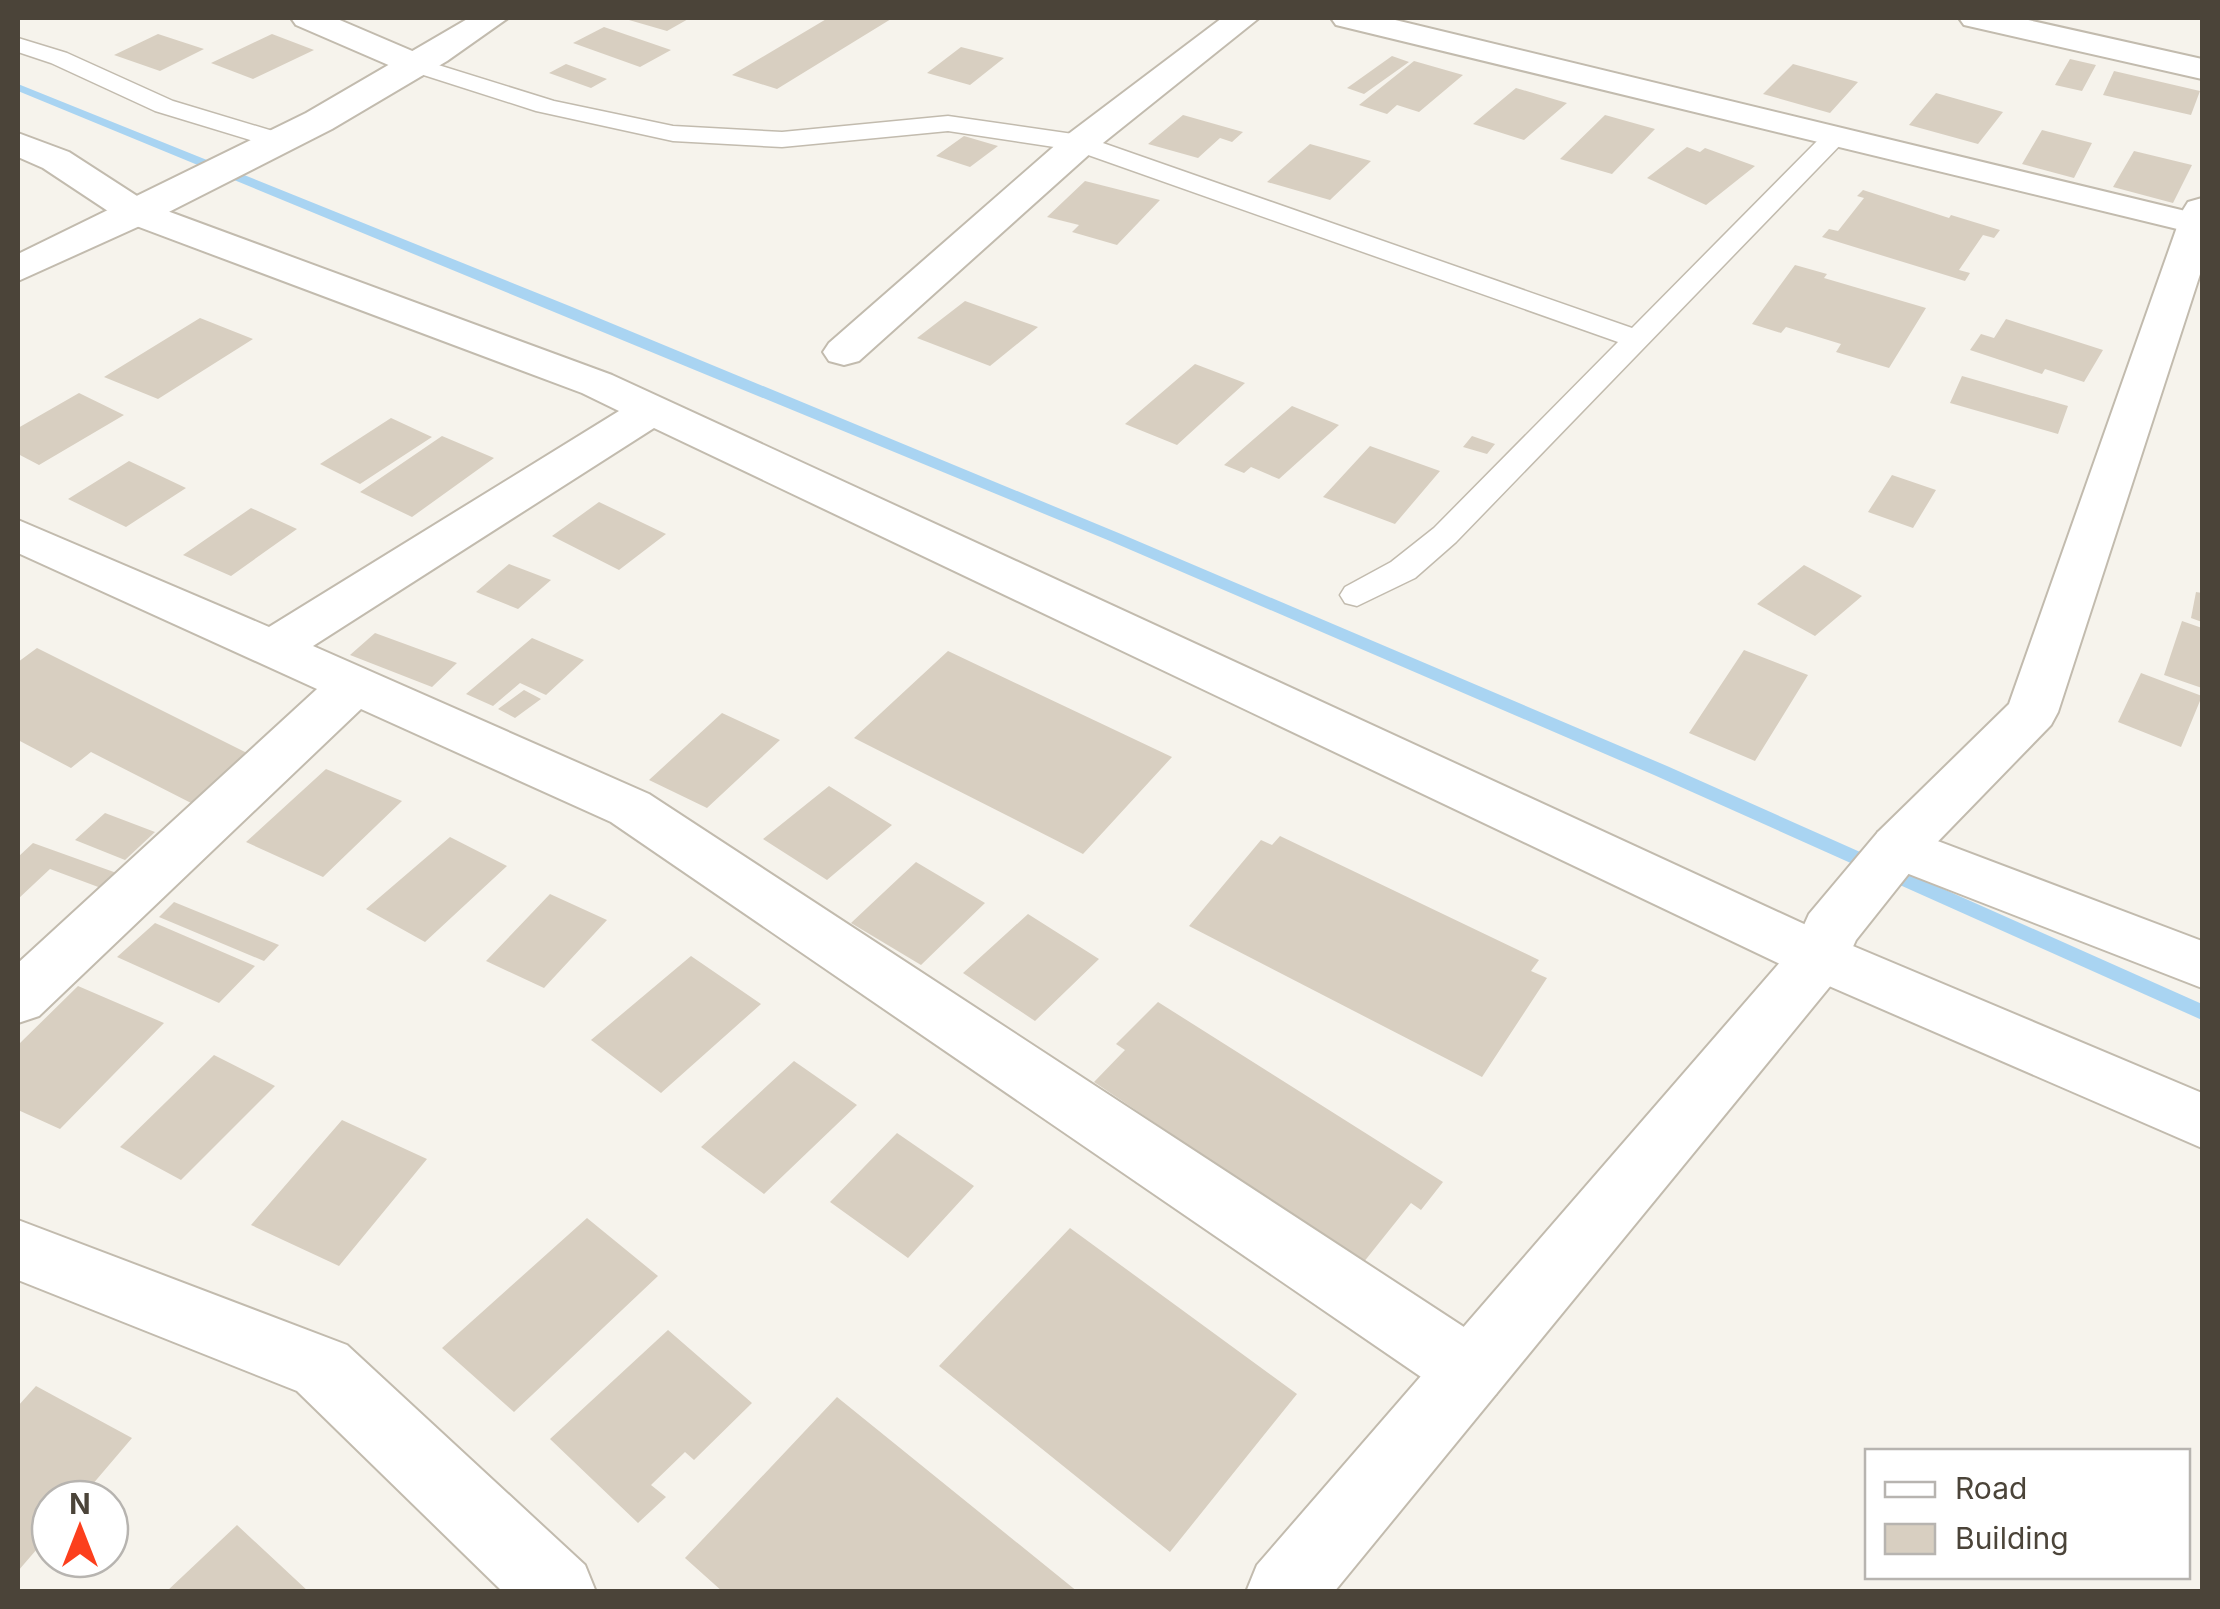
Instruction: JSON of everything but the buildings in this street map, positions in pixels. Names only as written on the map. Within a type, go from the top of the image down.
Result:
[{"type":"street","points":[[308,18],[419,66]]},
{"type":"street","points":[[18,268],[196,184],[419,66],[492,18]]},
{"type":"street","points":[[844,352],[1080,143],[1242,18]]},
{"type":"street","points":[[1284,1592],[1825,943],[1898,847],[2032,712],[2200,218],[1835,137],[1348,18]]},
{"type":"street","points":[[1976,18],[2202,69]]},
{"type":"street","points":[[18,144],[56,160],[137,213],[598,384],[1825,943],[2202,1121]]},
{"type":"street","points":[[270,650],[652,410]]},
{"type":"street","points":[[18,534],[630,808],[1471,1371]]},
{"type":"street","points":[[18,999],[352,686]]},
{"type":"street","points":[[1898,847],[2202,965]]},
{"type":"street","points":[[18,1250],[322,1368],[558,1592]]},
{"type":"lane","points":[[18,45],[59,58],[262,149]]},
{"type":"lane","points":[[419,66],[567,113],[679,136],[764,140],[927,124],[992,125],[1080,143],[1637,339]]},
{"type":"lane","points":[[1357,595],[1403,570],[1436,544],[1835,137]]},
{"type":"waterway","points":[[18,87],[1115,537],[1660,770],[2202,1012]]}]
